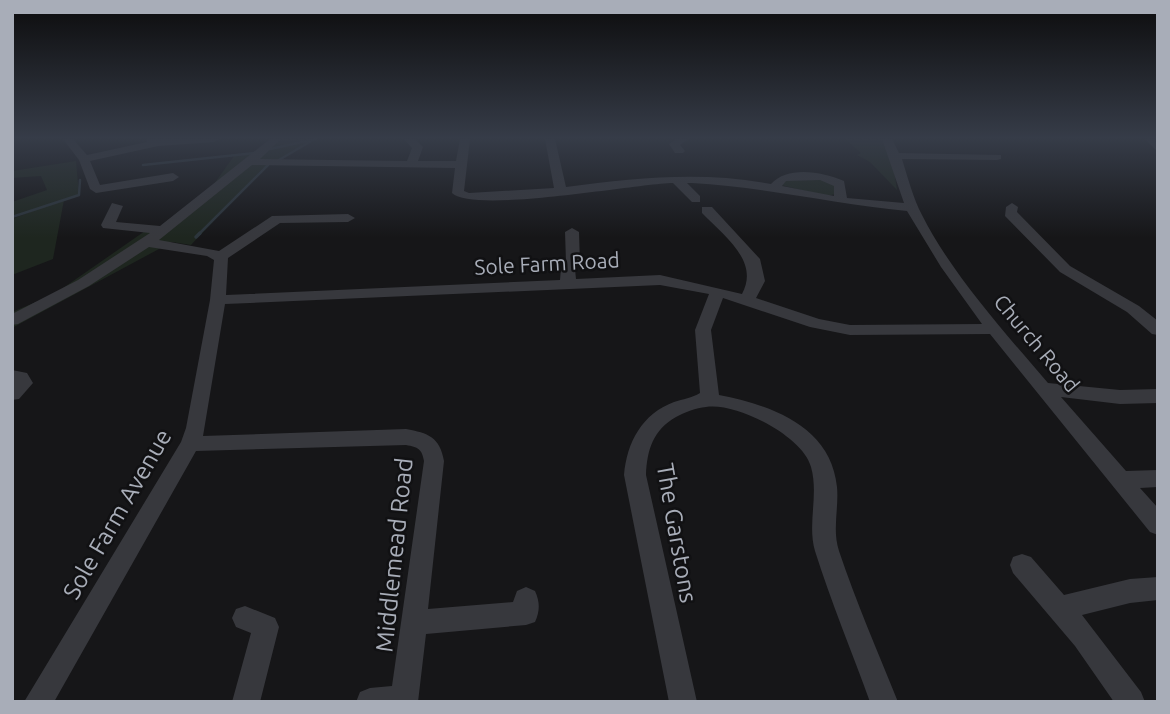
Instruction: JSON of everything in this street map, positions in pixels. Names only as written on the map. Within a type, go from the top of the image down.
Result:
[{"type":"street","points":[[89,172],[96,189],[173,177]]},
{"type":"street","points":[[12,320],[80,286],[162,230],[237,172]]},
{"type":"street","points":[[460,172],[458,193],[461,195],[561,192],[676,179],[741,182],[842,201],[912,208]]},
{"type":"street","points":[[557,172],[561,192]]},
{"type":"street","name":"Church Road","points":[[900,172],[903,188],[912,208],[992,328],[1158,525]]},
{"type":"street","points":[[774,188],[783,178],[832,178],[840,184],[842,201]]},
{"type":"street","points":[[676,179],[696,199]]},
{"type":"street","points":[[117,206],[108,225],[162,230]]},
{"type":"street","points":[[1012,207],[1010,214],[1065,269],[1133,309],[1158,330]]},
{"type":"street","points":[[708,210],[753,259],[757,281],[747,300]]},
{"type":"street","points":[[145,242],[202,250],[220,256],[232,251],[277,219],[348,218]]},
{"type":"street","points":[[568,283],[568,268],[573,263],[572,233]]},
{"type":"street","points":[[218,300],[220,256]]},
{"type":"street","name":"Sole Farm Road","points":[[218,300],[660,280],[718,290],[816,323],[850,330],[992,328]]},
{"type":"street","points":[[718,290],[704,330],[712,389],[707,399],[751,407],[783,422],[797,431],[818,457],[826,487],[823,524],[827,549],[884,702]]},
{"type":"street","name":"Sole Farm Avenue","points":[[38,702],[190,444],[196,428],[218,300]]},
{"type":"street","points":[[12,376],[21,377],[24,383],[12,394]]},
{"type":"street","points":[[1046,389],[1120,397],[1158,396]]},
{"type":"street","name":"The Garstons","points":[[683,702],[635,475],[635,461],[645,433],[655,422],[675,409],[707,399]]},
{"type":"street","name":"Middlemead Road","points":[[190,444],[406,438],[423,440],[432,449],[434,461],[404,700]]},
{"type":"street","points":[[1121,480],[1158,478]]},
{"type":"street","points":[[1022,565],[1061,608],[1131,702]]},
{"type":"street","points":[[1061,608],[1130,591],[1158,588]]},
{"type":"street","points":[[414,623],[526,613],[526,599]]},
{"type":"street","points":[[244,618],[266,627],[246,702]]},
{"type":"street","points":[[370,702],[404,700]]},
{"type":"shaded area","points":[[12,172],[77,172],[79,195],[64,200],[53,259],[12,275],[12,219],[38,209],[12,217],[12,202],[47,190],[41,176],[12,178]]},
{"type":"shaded area","points":[[222,172],[259,172],[191,245],[172,242],[12,328],[12,312],[53,295],[145,231],[154,231],[214,184]]},
{"type":"shaded area","points":[[880,172],[894,172],[897,190]]},
{"type":"shaded area","points":[[825,178],[836,183],[836,194],[826,196],[781,185],[786,180]]},
{"type":"waterway","points":[[196,237],[261,172]]},
{"type":"waterway","points":[[12,217],[79,195],[80,180]]}]
